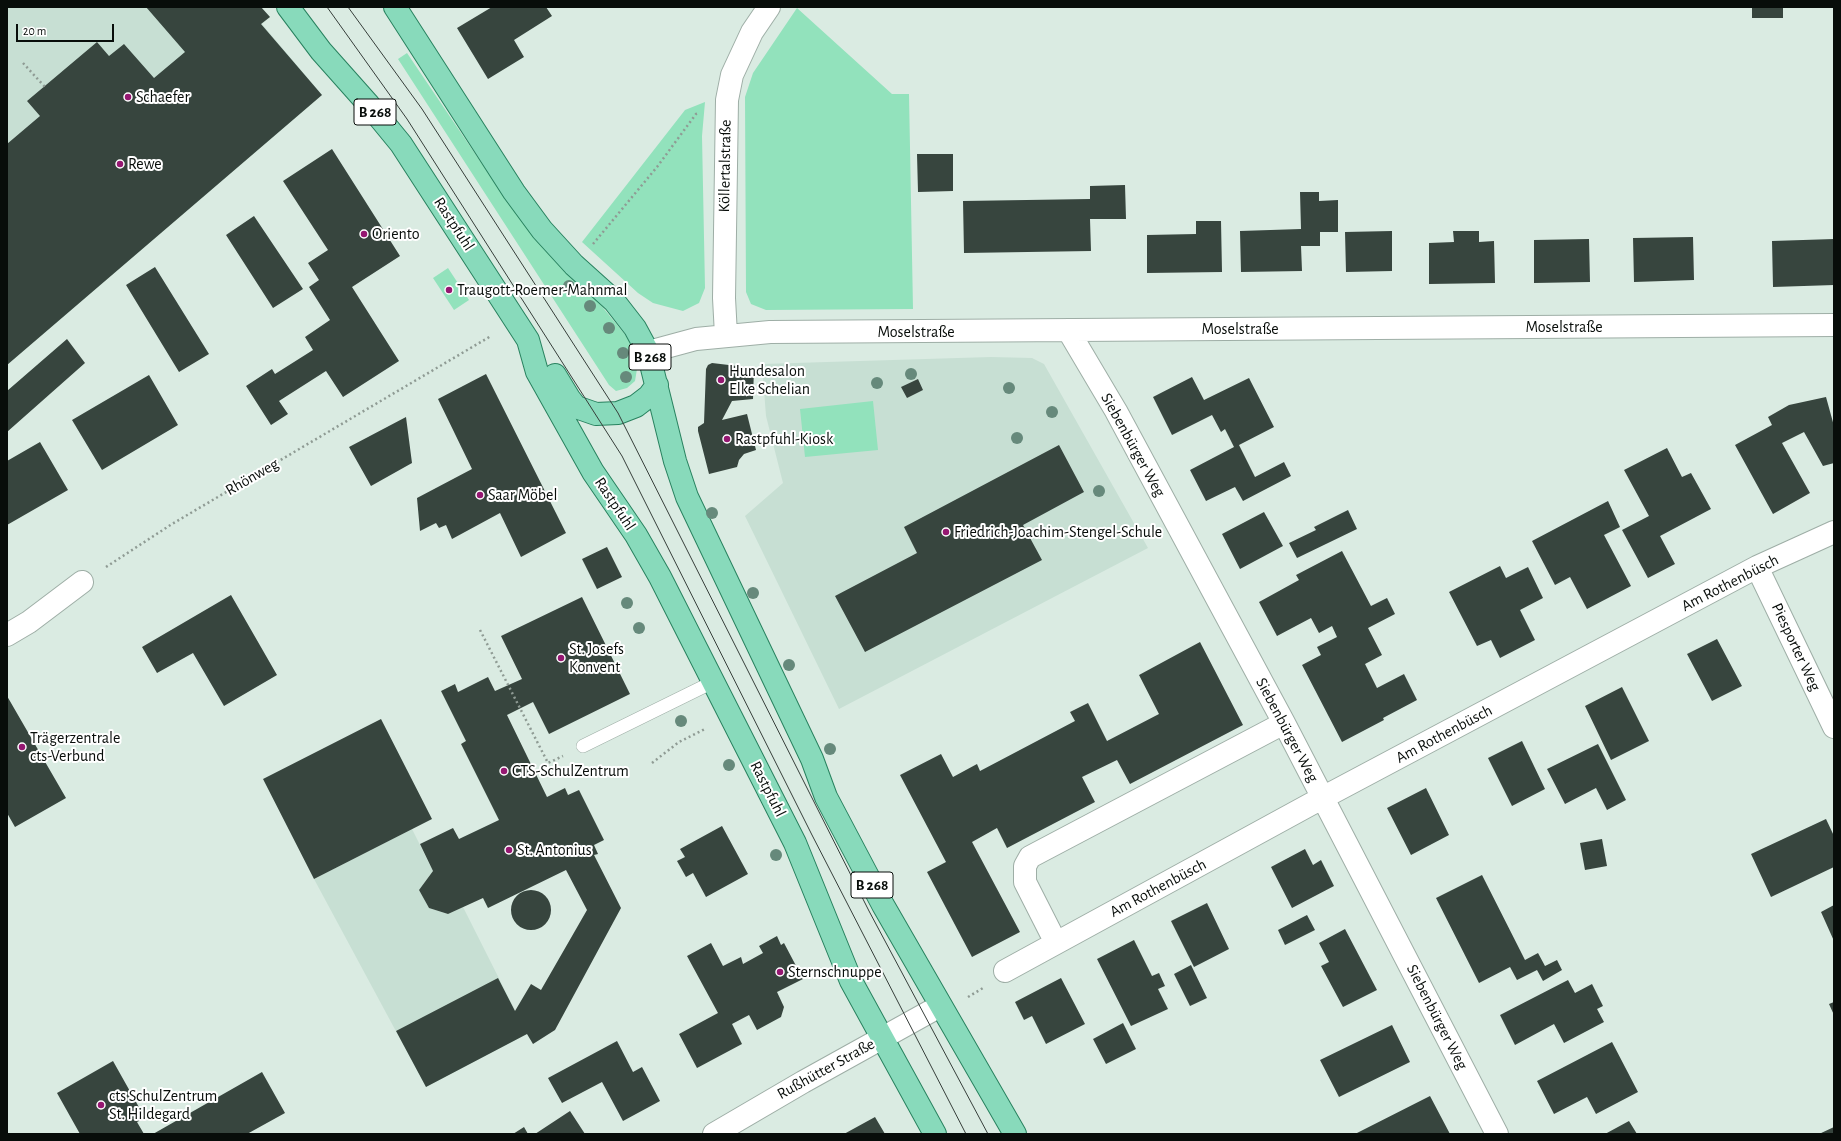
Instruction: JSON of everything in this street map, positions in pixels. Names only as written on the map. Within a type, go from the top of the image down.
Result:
[{"type":"main road","name":"Rastpfuhl","points":[[288,7],[321,51],[370,105],[401,144],[528,340],[537,372],[593,472],[636,535],[660,577],[795,843],[848,976],[883,1037]]},
{"type":"main road","name":"B 268","points":[[395,7],[514,192],[542,230],[574,265],[614,301],[635,328],[648,352],[658,385],[675,461],[687,497],[812,759],[826,797],[883,905],[1015,1134]]},
{"type":"main road","name":"B 268","points":[[528,340],[549,363],[569,398],[576,407],[596,414],[618,413],[636,406],[658,385]]},
{"type":"main road","name":"B 268","points":[[883,1037],[935,1134]]},
{"type":"street","name":"Köllertalstraße","points":[[726,335],[724,298],[727,100],[732,75],[752,32],[769,7]]},
{"type":"street","name":"Moselstraße","points":[[648,352],[665,349],[696,339],[770,332],[1834,325]]},
{"type":"street","name":"Siebenbürger Weg","points":[[1068,330],[1116,412],[1284,723],[1497,1134]]},
{"type":"street","name":"Am Rothenbüsch","points":[[1005,971],[1323,798],[1757,567],[1834,532]]},
{"type":"street","name":"Piesporter Weg","points":[[1757,567],[1834,727]]},
{"type":"street","points":[[7,635],[29,622],[82,582]]},
{"type":"street","points":[[1056,943],[1025,882],[1024,866],[1030,857],[1284,723]]},
{"type":"street","name":"Rußhütter Straße","points":[[714,1134],[940,1006]]},
{"type":"lane","points":[[583,746],[713,682]]},
{"type":"path","points":[[23,63],[45,87]]},
{"type":"path","points":[[589,248],[657,167],[696,114],[727,100]]},
{"type":"path","name":"Rhönweg","points":[[82,582],[172,524],[493,335]]},
{"type":"path","points":[[480,630],[548,763],[583,746]]},
{"type":"path","points":[[652,763],[679,742],[699,733]]},
{"type":"shaded area","points":[[7,7],[261,7],[270,17],[262,24],[322,95],[7,365]]},
{"type":"shaded area","name":"Friedrich-Joachim-Stengel-Schule","points":[[991,357],[1032,358],[1044,364],[1148,548],[839,709],[745,516],[783,483],[766,416],[762,364]]},
{"type":"shaded area","points":[[412,829],[433,871],[419,890],[429,908],[448,914],[463,907],[527,1034],[426,1087],[314,879]]},
{"type":"green space","points":[[797,8],[892,94],[909,94],[913,309],[766,310],[751,304],[746,292],[745,97],[753,73]]},
{"type":"green space","points":[[407,53],[505,198],[534,236],[596,299],[627,337],[635,355],[637,369],[635,381],[627,388],[616,391],[609,385],[398,59]]},
{"type":"green space","points":[[705,102],[702,136],[705,288],[699,303],[683,311],[653,303],[638,293],[582,242],[685,110]]},
{"type":"green space","points":[[448,268],[469,300],[454,310],[433,278]]},
{"type":"green space","points":[[873,401],[878,450],[805,457],[800,409]]},
{"type":"building","points":[[146,7],[261,7],[270,17],[261,24],[322,95],[7,365],[7,144],[40,116],[27,101],[97,42],[109,56],[124,44],[154,78],[185,52]]},
{"type":"building","points":[[492,7],[546,7],[552,16],[514,40],[524,57],[488,79],[457,28]]},
{"type":"building","points":[[1752,7],[1783,7],[1783,18],[1752,18]]},
{"type":"building","points":[[332,149],[400,256],[352,287],[399,361],[343,397],[326,371],[279,401],[288,414],[271,425],[246,386],[272,369],[275,374],[313,350],[305,337],[330,320],[309,287],[319,280],[308,263],[328,250],[283,181]]},
{"type":"building","points":[[917,154],[953,154],[953,191],[918,192]]},
{"type":"building","points":[[1125,185],[1126,219],[1090,219],[1091,251],[964,253],[963,201],[1090,199],[1090,186]]},
{"type":"building","points":[[1300,192],[1319,192],[1319,201],[1338,200],[1338,232],[1320,232],[1320,246],[1301,246],[1302,271],[1241,272],[1240,231],[1301,229]]},
{"type":"building","points":[[254,216],[303,289],[273,308],[226,235]]},
{"type":"building","points":[[1196,221],[1221,221],[1222,272],[1147,273],[1147,235],[1196,234]]},
{"type":"building","points":[[1392,231],[1392,271],[1346,272],[1345,232]]},
{"type":"building","points":[[1453,231],[1479,231],[1479,242],[1494,241],[1495,283],[1429,284],[1429,243],[1454,242]]},
{"type":"building","points":[[1693,237],[1694,280],[1634,282],[1633,238]]},
{"type":"building","points":[[1589,239],[1590,282],[1534,283],[1534,240]]},
{"type":"building","points":[[1834,239],[1834,285],[1773,287],[1772,241]]},
{"type":"building","points":[[155,267],[209,354],[179,372],[126,285]]},
{"type":"building","points":[[67,339],[85,363],[7,432],[7,391]]},
{"type":"building","points":[[712,363],[754,368],[753,399],[732,401],[722,420],[747,414],[756,450],[744,454],[739,460],[737,467],[709,474],[698,427],[704,423],[706,369],[708,365]]},
{"type":"building","points":[[486,374],[566,533],[521,557],[500,513],[452,539],[446,525],[439,528],[436,523],[420,531],[417,498],[472,469],[438,399]]},
{"type":"building","points":[[149,375],[178,425],[102,470],[72,420]]},
{"type":"building","points":[[1192,377],[1204,400],[1249,378],[1274,427],[1239,445],[1255,477],[1284,462],[1291,476],[1243,501],[1235,487],[1206,501],[1190,470],[1234,447],[1225,429],[1221,432],[1212,415],[1172,435],[1153,397]]},
{"type":"building","points":[[918,379],[923,390],[907,398],[901,387]]},
{"type":"building","points":[[1826,397],[1834,426],[1834,463],[1823,466],[1804,432],[1782,443],[1810,493],[1773,514],[1735,445],[1772,425],[1768,417],[1789,405]]},
{"type":"building","points":[[406,417],[412,463],[371,486],[349,447]]},
{"type":"building","points":[[40,442],[68,490],[7,525],[7,461]]},
{"type":"building","points":[[1059,445],[1084,492],[1023,525],[1042,560],[865,652],[835,596],[917,553],[904,527]]},
{"type":"building","points":[[1667,448],[1682,477],[1691,473],[1711,509],[1660,536],[1675,564],[1648,578],[1622,530],[1649,516],[1624,470]]},
{"type":"building","points":[[1608,501],[1620,527],[1604,535],[1631,586],[1587,609],[1570,577],[1555,585],[1532,541]]},
{"type":"building","points":[[1348,510],[1357,529],[1297,558],[1289,543],[1316,530],[1314,527]]},
{"type":"building","points":[[1264,512],[1283,546],[1240,569],[1222,534]]},
{"type":"building","points":[[607,547],[622,577],[597,589],[582,559]]},
{"type":"building","points":[[1342,551],[1371,606],[1387,598],[1395,614],[1368,628],[1382,655],[1365,664],[1377,688],[1404,674],[1417,700],[1383,718],[1384,720],[1342,742],[1302,665],[1321,655],[1317,647],[1337,637],[1332,626],[1319,633],[1311,618],[1277,636],[1259,602],[1299,580],[1296,575]]},
{"type":"building","points":[[1500,566],[1506,578],[1528,567],[1543,598],[1520,610],[1535,640],[1500,658],[1491,640],[1477,646],[1449,592]]},
{"type":"building","points":[[231,595],[277,675],[224,706],[193,653],[157,673],[142,647]]},
{"type":"building","points":[[582,597],[630,694],[549,734],[533,702],[507,715],[547,797],[565,788],[568,795],[579,790],[604,840],[594,845],[598,854],[594,855],[621,908],[555,1030],[533,1044],[527,1034],[426,1087],[396,1031],[498,978],[515,1011],[531,984],[541,990],[587,910],[566,870],[488,908],[483,898],[448,914],[429,908],[419,890],[433,871],[420,844],[453,828],[459,839],[499,820],[461,744],[466,741],[441,691],[455,684],[458,692],[488,677],[495,691],[522,679],[501,636]]},
{"type":"building","points":[[1717,639],[1742,686],[1712,701],[1687,654]]},
{"type":"building","points":[[1200,642],[1243,725],[1130,784],[1117,760],[1082,777],[1095,802],[1007,848],[997,828],[972,842],[1020,932],[972,957],[927,872],[946,862],[900,775],[941,754],[953,777],[977,764],[980,771],[1075,721],[1070,712],[1088,703],[1107,741],[1159,714],[1139,675]]},
{"type":"building","points":[[1622,687],[1649,741],[1611,760],[1585,706]]},
{"type":"building","name":"Trägerzentrale cts-Verbund","points":[[7,696],[66,798],[15,827],[7,813]]},
{"type":"building","points":[[381,719],[432,819],[314,879],[263,779]]},
{"type":"building","points":[[1522,741],[1545,789],[1512,806],[1488,758]]},
{"type":"building","points":[[1598,744],[1626,800],[1607,810],[1596,788],[1565,804],[1547,769]]},
{"type":"building","points":[[1426,788],[1449,835],[1411,855],[1387,808]]},
{"type":"building","points":[[1826,819],[1834,836],[1834,867],[1771,897],[1751,854]]},
{"type":"building","points":[[722,826],[748,874],[706,897],[693,873],[686,877],[677,861],[685,857],[680,849]]},
{"type":"building","points":[[1602,839],[1607,866],[1585,870],[1580,843]]},
{"type":"building","points":[[1305,849],[1313,865],[1321,860],[1334,886],[1292,908],[1271,867]]},
{"type":"building","points":[[1482,875],[1525,960],[1538,953],[1545,966],[1557,960],[1562,970],[1543,981],[1537,970],[1517,980],[1510,967],[1479,983],[1436,898]]},
{"type":"building","points":[[527,890],[535,890],[542,893],[548,899],[551,910],[548,921],[542,927],[535,930],[527,930],[520,927],[514,921],[511,914],[511,906],[514,899],[520,893]]},
{"type":"building","points":[[1207,903],[1229,949],[1194,967],[1171,921]]},
{"type":"building","points":[[1834,905],[1834,941],[1821,912]]},
{"type":"building","points":[[1307,915],[1315,930],[1285,945],[1278,930]]},
{"type":"building","points":[[1345,929],[1377,990],[1343,1007],[1321,966],[1329,962],[1319,943]]},
{"type":"building","points":[[777,936],[781,945],[784,943],[803,979],[777,992],[784,1007],[781,1017],[757,1030],[749,1015],[732,1024],[742,1044],[697,1068],[679,1034],[718,1013],[687,956],[711,943],[723,966],[741,957],[743,964],[763,953],[759,946]]},
{"type":"building","points":[[1134,940],[1152,976],[1159,973],[1165,986],[1158,989],[1168,1009],[1131,1026],[1097,959]]},
{"type":"building","points":[[1191,965],[1207,998],[1190,1006],[1174,974]]},
{"type":"building","points":[[1061,978],[1085,1024],[1046,1044],[1032,1016],[1024,1020],[1015,1002]]},
{"type":"building","points":[[1568,980],[1575,993],[1592,984],[1603,1006],[1597,1009],[1604,1022],[1564,1043],[1554,1024],[1515,1045],[1500,1015]]},
{"type":"building","points":[[1834,1002],[1834,1015],[1829,1004]]},
{"type":"building","points":[[1123,1023],[1136,1049],[1106,1064],[1093,1039]]},
{"type":"building","points":[[1392,1025],[1410,1062],[1339,1097],[1320,1060]]},
{"type":"building","points":[[617,1041],[633,1072],[642,1067],[660,1101],[623,1121],[602,1082],[562,1103],[548,1078]]},
{"type":"building","points":[[1612,1042],[1638,1092],[1596,1114],[1587,1097],[1554,1114],[1537,1081]]},
{"type":"building","name":"cts SchulZentrum St. Hildegard","points":[[113,1061],[145,1118],[137,1122],[144,1134],[80,1134],[57,1093]]},
{"type":"building","name":"cts SchulZentrum St. Hildegard","points":[[262,1072],[285,1113],[247,1134],[153,1134]]},
{"type":"building","points":[[1430,1096],[1450,1134],[1355,1134]]},
{"type":"building","points":[[570,1111],[585,1134],[535,1134]]},
{"type":"building","points":[[875,1117],[885,1134],[844,1134]]},
{"type":"building","points":[[1629,1121],[1637,1134],[1605,1134]]},
{"type":"building","points":[[524,1127],[528,1134],[513,1134]]},
{"type":"building","points":[[1834,1127],[1834,1134],[1819,1134]]},
{"type":"tram line","points":[[327,7],[407,119],[622,456],[812,835],[966,1134]]},
{"type":"tram line","points":[[348,7],[422,109],[618,413],[869,911],[988,1134]]},
{"type":"place","name":"Schaefer","points":[[128,97]]},
{"type":"place","name":"Rewe","points":[[120,164]]},
{"type":"place","name":"Oriento","points":[[364,234]]},
{"type":"place","name":"Traugott-Roemer-Mahnmal","points":[[449,290]]},
{"type":"place","name":"Hundesalon Elke Schelian","points":[[721,380]]},
{"type":"place","name":"Rastpfuhl-Kiosk","points":[[727,439]]},
{"type":"place","name":"Saar Möbel","points":[[480,495]]},
{"type":"place","name":"Friedrich-Joachim-Stengel-Schule","points":[[946,532]]},
{"type":"place","name":"St. Josefs Konvent","points":[[561,658]]},
{"type":"place","name":"Trägerzentrale cts-Verbund","points":[[22,747]]},
{"type":"place","name":"CTS-SchulZentrum","points":[[504,771]]},
{"type":"place","name":"St. Antonius","points":[[509,850]]},
{"type":"place","name":"Sternschnuppe","points":[[780,972]]},
{"type":"place","name":"cts SchulZentrum St. Hildegard","points":[[101,1105]]}]
